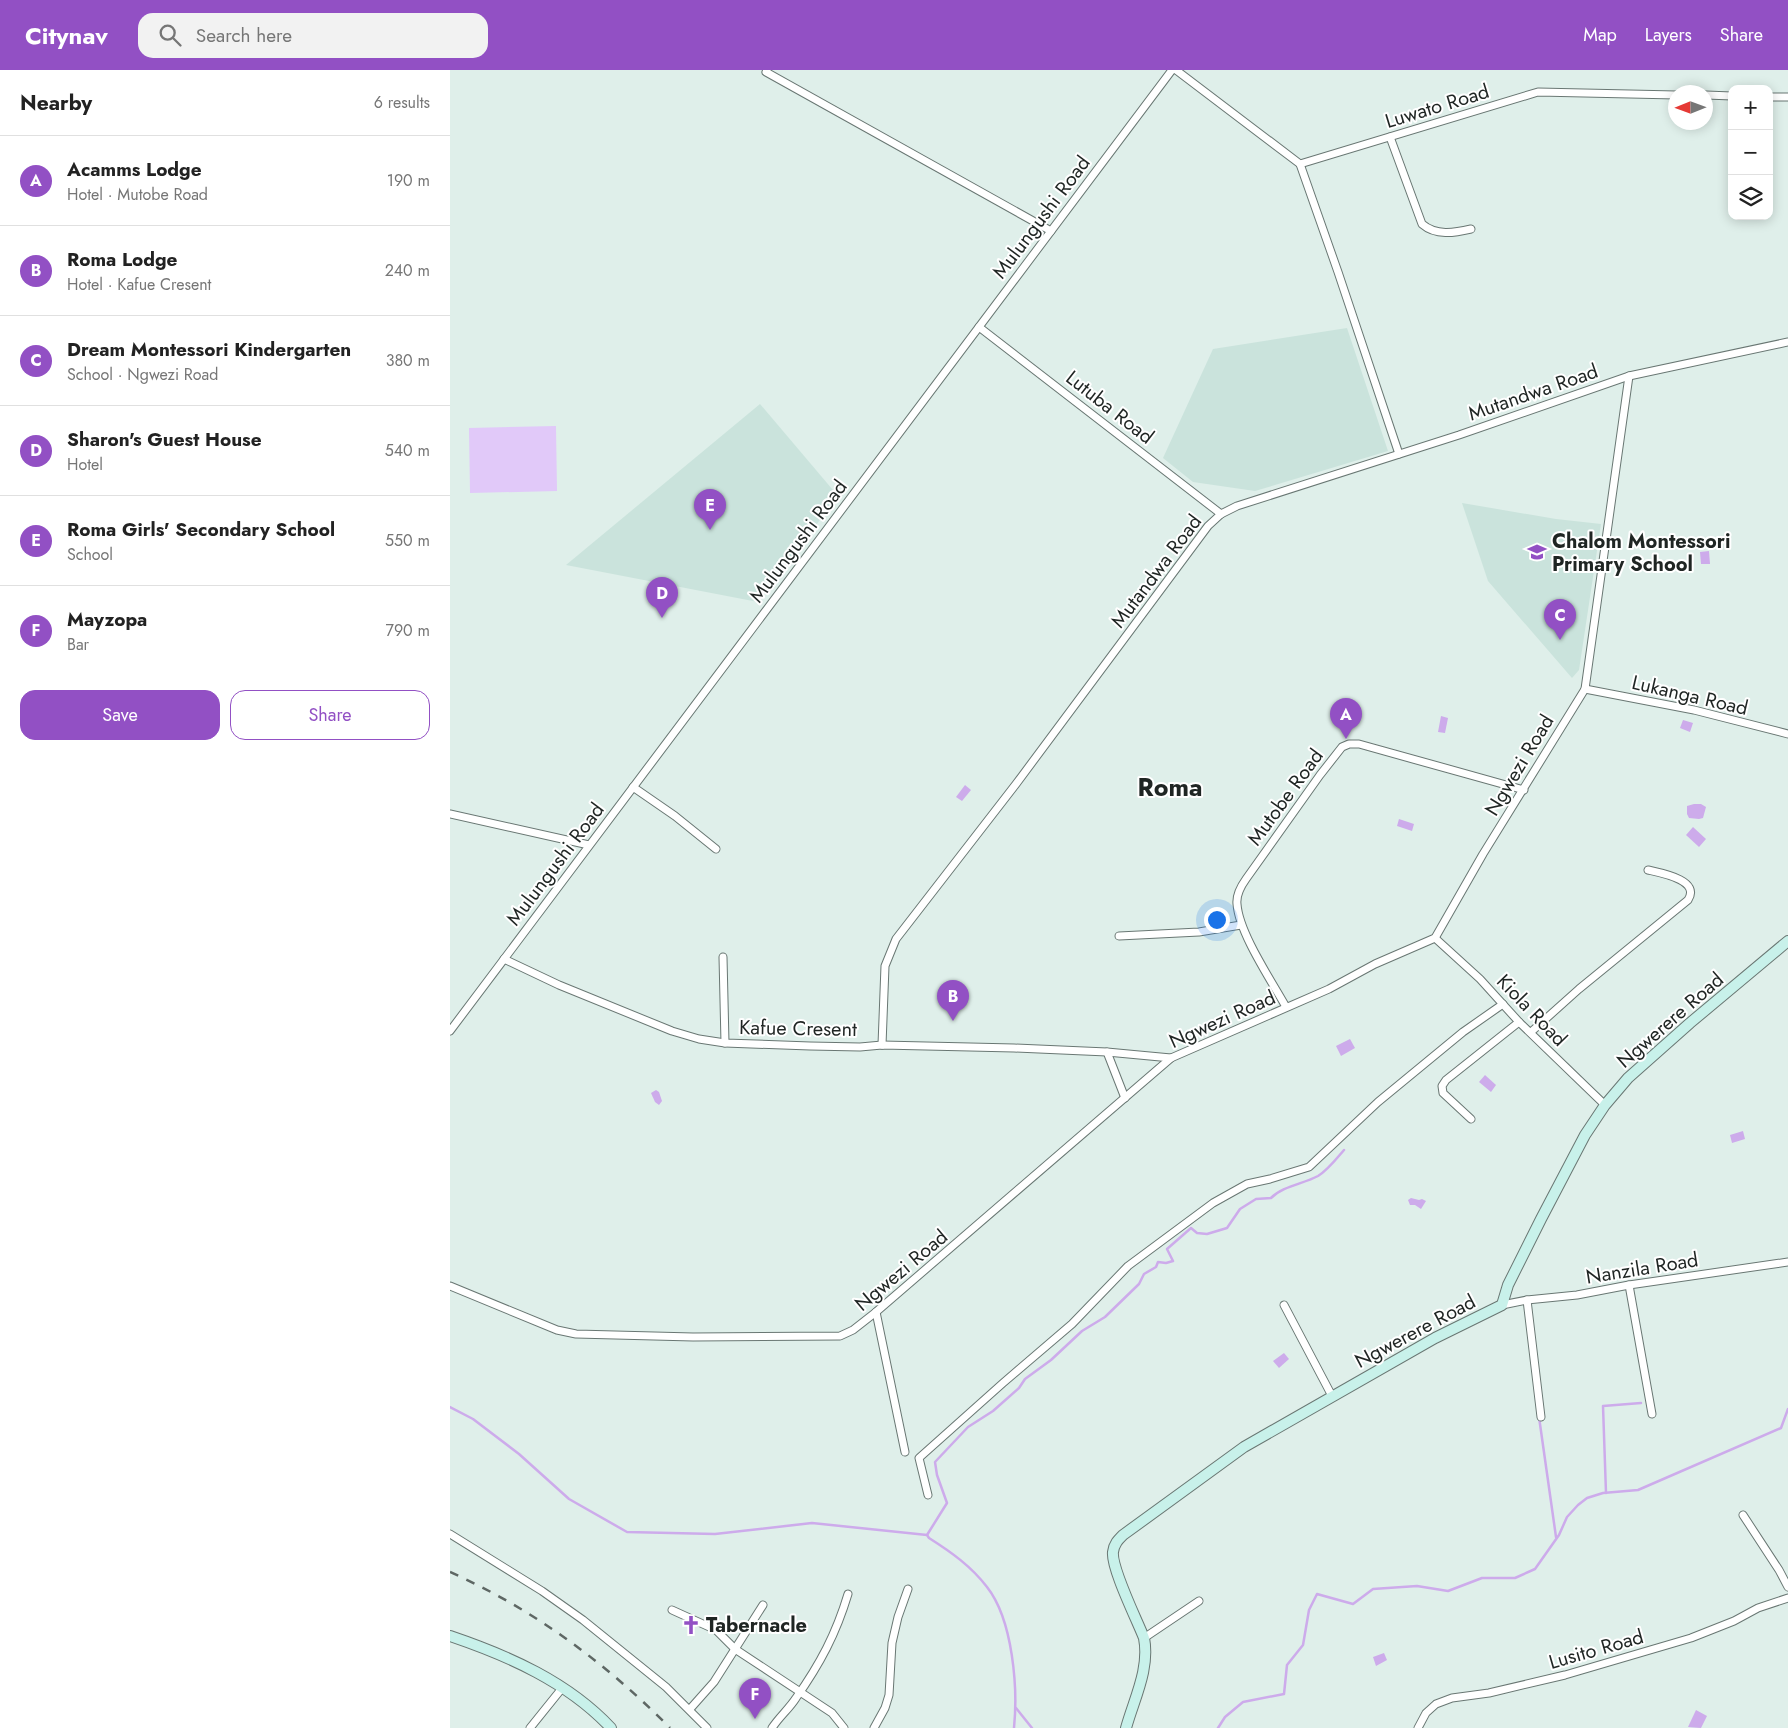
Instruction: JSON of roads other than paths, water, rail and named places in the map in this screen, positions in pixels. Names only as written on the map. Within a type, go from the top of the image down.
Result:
[{"type":"street","name":"Mulungushi Road","points":[[450,1031],[1172,70]]},
{"type":"street","points":[[1176,70],[1300,164],[1399,454]]},
{"type":"street","points":[[765,71],[1050,231]]},
{"type":"street","name":"Luwato Road","points":[[1300,164],[1538,92],[1668,95]]},
{"type":"street","points":[[1713,96],[1728,96]]},
{"type":"street","points":[[1773,97],[1788,97]]},
{"type":"street","points":[[1390,137],[1422,224],[1438,232],[1472,229]]},
{"type":"street","name":"Lutuba Road","points":[[979,327],[1221,514]]},
{"type":"street","name":"Mutandwa Road","points":[[882,1045],[884,966],[896,940],[1016,784],[1208,526],[1221,514],[1237,506],[1399,454],[1629,376],[1788,342]]},
{"type":"street","name":"Ngwezi Road","points":[[450,1286],[557,1330],[576,1334],[693,1337],[840,1336],[853,1330],[876,1312],[1171,1058],[1329,989],[1375,964],[1435,938],[1483,854],[1585,689],[1629,376]]},
{"type":"street","name":"Lukanga Road","points":[[1585,689],[1694,710],[1788,734]]},
{"type":"street","name":"Mutobe Road","points":[[1286,1008],[1241,924],[1237,902],[1240,888],[1342,747],[1349,744],[1359,744],[1524,790]]},
{"type":"street","points":[[633,787],[675,816],[716,850]]},
{"type":"street","points":[[450,814],[589,845]]},
{"type":"street","points":[[1531,1032],[1691,896],[1689,885],[1680,880],[1648,870]]},
{"type":"street","points":[[1119,936],[1199,932],[1241,924]]},
{"type":"street","name":"Kiola Road","points":[[1435,938],[1480,979],[1519,1022],[1604,1105]]},
{"type":"street","name":"Ngwerere Road","points":[[1126,1728],[1143,1674],[1145,1659],[1144,1638],[1113,1559],[1116,1542],[1244,1447],[1435,1338],[1502,1305],[1508,1285],[1541,1219],[1585,1135],[1604,1105],[1628,1078],[1690,1023],[1788,942]]},
{"type":"street","points":[[723,957],[725,1043]]},
{"type":"street","name":"Kafue Cresent","points":[[504,959],[560,985],[672,1031],[698,1039],[725,1043],[832,1047],[882,1045],[1014,1048],[1106,1052],[1171,1058]]},
{"type":"street","points":[[928,1494],[919,1458],[1003,1382],[1072,1324],[1128,1266],[1214,1203],[1247,1184],[1309,1167],[1378,1102],[1463,1032],[1503,1004]]},
{"type":"street","points":[[1470,1119],[1443,1094],[1442,1086],[1446,1080],[1519,1022]]},
{"type":"street","points":[[1106,1052],[1125,1098]]},
{"type":"street","name":"Nanzila Road","points":[[1502,1305],[1788,1262]]},
{"type":"street","points":[[1629,1285],[1652,1414]]},
{"type":"street","points":[[1527,1300],[1541,1416]]},
{"type":"street","points":[[1284,1305],[1332,1396]]},
{"type":"street","points":[[876,1312],[905,1452]]},
{"type":"street","points":[[1743,1515],[1788,1587]]},
{"type":"street","points":[[450,1534],[534,1586],[583,1620],[666,1687],[707,1728]]},
{"type":"street","points":[[874,1728],[885,1708],[889,1695],[892,1643],[898,1617],[908,1589]]},
{"type":"street","points":[[772,1728],[800,1692],[833,1638],[848,1594]]},
{"type":"street","name":"Lusito Road","points":[[1418,1728],[1426,1713],[1436,1704],[1452,1698],[1489,1693],[1565,1675],[1692,1638],[1734,1621],[1758,1608],[1788,1598]]},
{"type":"street","points":[[1144,1638],[1199,1601]]},
{"type":"street","points":[[690,1709],[714,1682],[763,1605]]},
{"type":"street","points":[[672,1610],[716,1630],[735,1649],[832,1713],[844,1728]]},
{"type":"street","points":[[450,1636],[506,1658],[563,1687],[596,1713],[611,1728]]},
{"type":"street","points":[[530,1728],[563,1687]]},
{"type":"waterway","points":[[927,1535],[947,1503],[937,1475],[935,1462],[968,1427],[993,1411],[1019,1388],[1025,1379],[1051,1360],[1082,1331],[1105,1317],[1139,1284],[1144,1274],[1156,1267],[1158,1262],[1166,1263],[1173,1261],[1167,1249],[1191,1228],[1197,1233],[1207,1234],[1227,1228],[1240,1209],[1256,1199],[1271,1198],[1287,1188],[1318,1176],[1344,1150]]},
{"type":"waterway","points":[[1606,1493],[1603,1406],[1641,1403]]},
{"type":"waterway","points":[[450,1407],[473,1419],[519,1454],[569,1499],[627,1532],[715,1534],[812,1523],[927,1535],[974,1572],[996,1601],[1003,1617],[1012,1655],[1015,1694],[1014,1728]]},
{"type":"waterway","points":[[1218,1728],[1225,1717],[1243,1702],[1284,1694],[1287,1665],[1303,1645],[1309,1610],[1317,1594],[1353,1604],[1373,1589],[1417,1586],[1448,1591],[1482,1578],[1515,1578],[1535,1569],[1559,1535],[1567,1517],[1587,1498],[1603,1493],[1638,1490],[1781,1428],[1788,1409]]},
{"type":"waterway","points":[[1539,1417],[1556,1537]]},
{"type":"waterway","points":[[1016,1708],[1032,1728]]},
{"type":"railway","points":[[450,1572],[481,1587],[539,1620],[620,1681],[670,1728]]},
{"type":"place","name":"Roma Girls' Secondary School","points":[[710,530]]},
{"type":"place","name":"Chalom Montessori Primary School","points":[[1537,552]]},
{"type":"place","name":"Sharon's Guest House","points":[[662,618]]},
{"type":"place","name":"Dream Montessori Kindergarten","points":[[1560,640]]},
{"type":"place","name":"Acamms Lodge","points":[[1346,739]]},
{"type":"place","name":"Roma Lodge","points":[[953,1021]]},
{"type":"place","name":"Tabernacle","points":[[691,1625]]},
{"type":"place","name":"Mayzopa","points":[[755,1719]]},
{"type":"district","name":"Roma","points":[[1170,787]]}]
